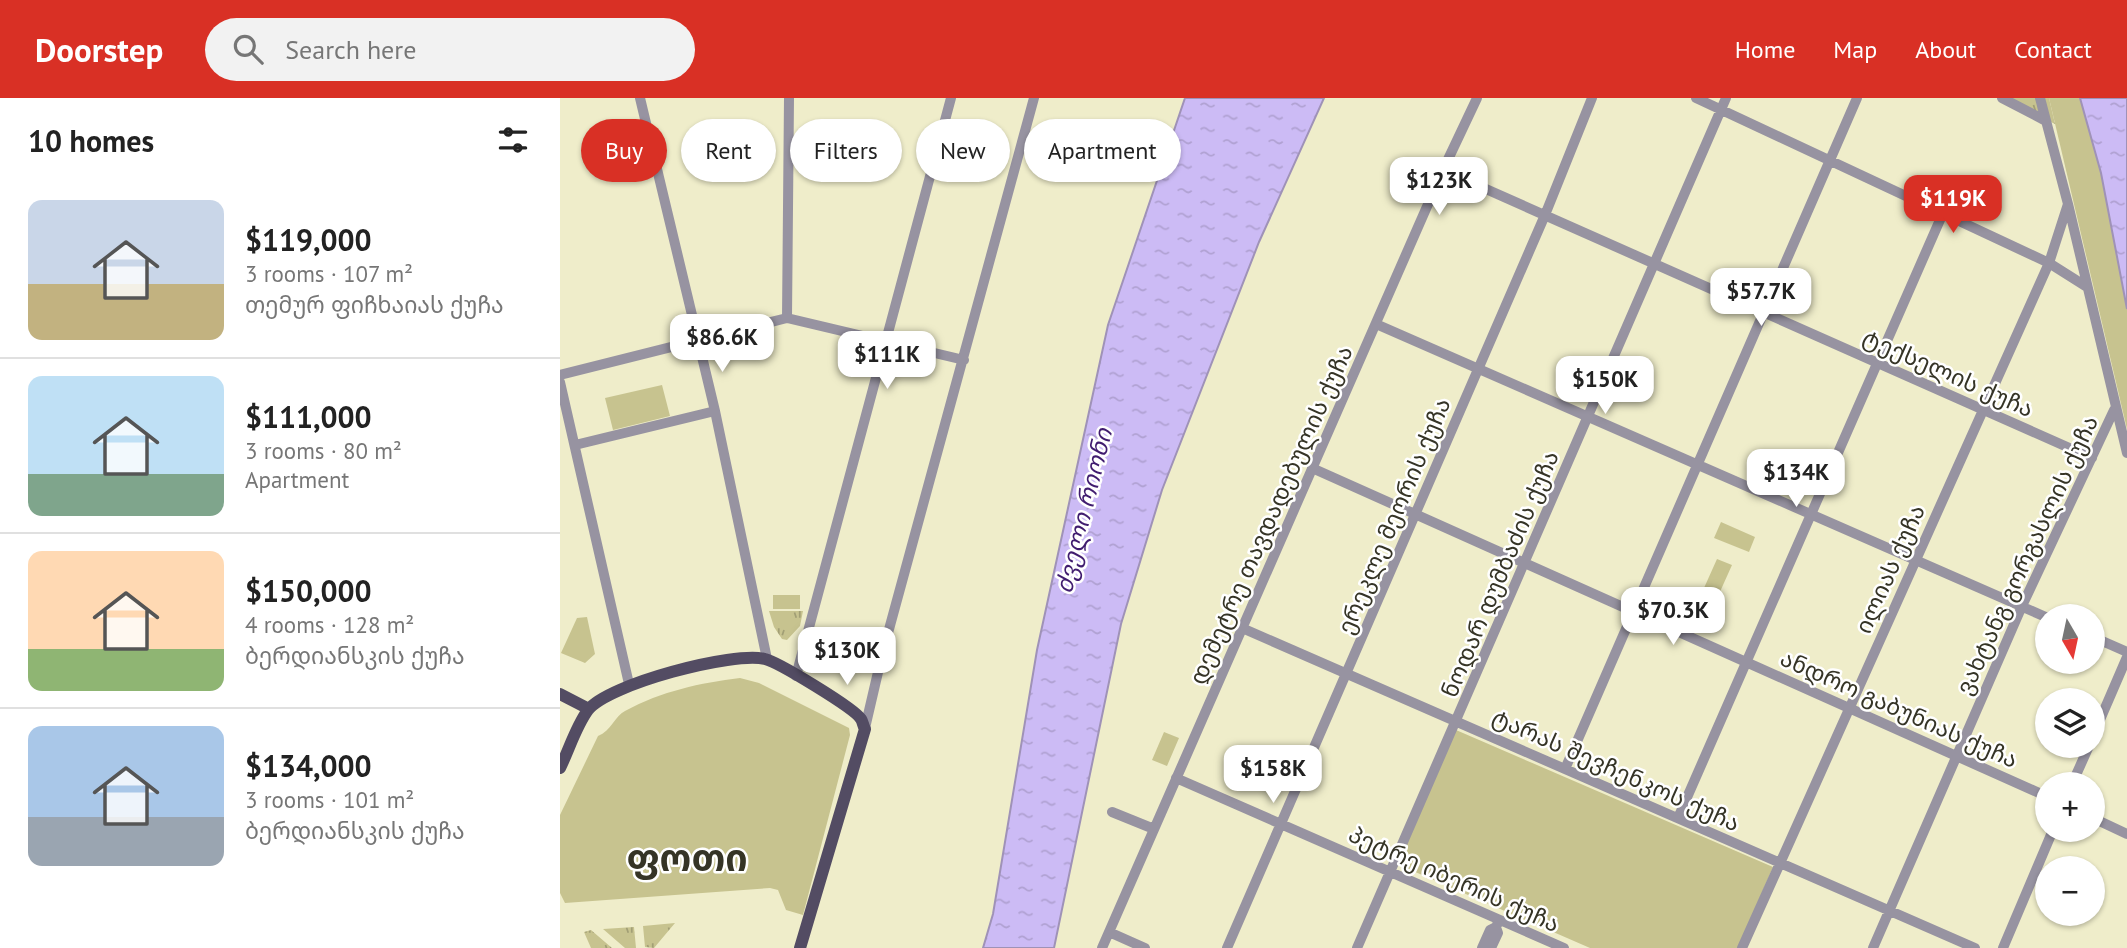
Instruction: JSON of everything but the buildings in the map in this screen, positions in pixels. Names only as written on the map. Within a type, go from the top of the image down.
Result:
[{"type":"main road","points":[[560,768],[589,709],[629,684],[740,657],[767,659],[848,707],[861,719],[864,729],[800,948]]},
{"type":"main road","points":[[560,694],[589,709]]},
{"type":"street","points":[[640,98],[715,411],[767,659]]},
{"type":"street","points":[[788,318],[789,98]]},
{"type":"street","points":[[796,677],[951,98]]},
{"type":"street","points":[[864,729],[881,655],[1034,98]]},
{"type":"street","name":"დემეტრე თავდადებულის ქუჩა","points":[[1102,948],[1443,170],[1478,98]]},
{"type":"street","name":"ერეკლე მეორის ქუჩა","points":[[1227,948],[1545,215],[1592,98]]},
{"type":"street","points":[[1696,98],[2049,263],[2087,287]]},
{"type":"street","name":"ნოდარ დუმბაძის ქუჩა","points":[[1357,948],[1526,564],[1726,98]]},
{"type":"street","points":[[1565,769],[1857,98]]},
{"type":"street","points":[[2002,98],[2046,121]]},
{"type":"street","points":[[2039,98],[2068,204],[2127,453]]},
{"type":"street","name":"ტექსელის ქუჩა","points":[[1443,170],[2092,458]]},
{"type":"street","name":"ილიას ქუჩა","points":[[1742,948],[2049,263],[2068,204]]},
{"type":"street","points":[[1678,818],[1943,213]]},
{"type":"street","points":[[560,375],[788,318],[964,360]]},
{"type":"street","points":[[1376,324],[2035,612]]},
{"type":"street","points":[[560,382],[629,684]]},
{"type":"street","name":"ვახტანგ გორგასლის ქუჩა","points":[[1873,948],[2022,606],[2115,410]]},
{"type":"street","points":[[575,445],[715,411]]},
{"type":"street","name":"ანდრო გაბუნიას ქუჩა","points":[[1312,468],[2035,791]]},
{"type":"street","name":"ტარას შევჩენკოს ქუჩა","points":[[1242,628],[1975,948]]},
{"type":"street","points":[[2105,643],[2127,655],[2105,707]]},
{"type":"street","points":[[848,707],[870,711]]},
{"type":"street","name":"პეტრე იბერის ქუჩა","points":[[1176,778],[1390,872],[1497,923],[1564,948]]},
{"type":"street","points":[[1112,812],[1154,829]]},
{"type":"street","points":[[2105,824],[2127,834]]},
{"type":"street","points":[[2003,948],[2048,842]]},
{"type":"street","points":[[1482,948],[1490,930],[1497,923]]},
{"type":"street","points":[[1491,948],[1498,933],[1497,923]]},
{"type":"street","points":[[1109,932],[1145,948]]},
{"type":"green space","points":[[2002,98],[2049,98],[2055,124]]},
{"type":"green space","points":[[2049,98],[2080,98],[2101,173],[2127,309],[2127,429]]},
{"type":"green space","points":[[662,385],[670,416],[613,430],[605,398]]},
{"type":"green space","points":[[1721,522],[1755,537],[1749,552],[1714,538]]},
{"type":"green space","points":[[1717,559],[1732,565],[1719,594],[1704,588]]},
{"type":"green space","points":[[773,595],[800,595],[800,609],[773,609]]},
{"type":"green space","points":[[769,611],[803,611],[800,626],[787,640],[782,639],[774,627]]},
{"type":"green space","points":[[587,617],[595,654],[585,663],[561,653],[577,618]]},
{"type":"green space","points":[[740,678],[759,683],[849,728],[850,735],[803,915],[786,910],[778,890],[770,888],[565,903],[560,893],[560,815],[598,736],[622,713],[653,698],[696,685]]},
{"type":"green space","points":[[1456,730],[1773,867],[1738,948],[1590,948],[1397,864]]},
{"type":"green space","points":[[1164,732],[1179,738],[1167,766],[1152,760]]},
{"type":"green space","points":[[675,923],[654,948],[645,947],[643,926]]},
{"type":"green space","points":[[634,927],[636,948],[625,948],[603,929]]},
{"type":"green space","points":[[591,930],[612,948],[591,948],[584,932]]},
{"type":"water","name":"ძველი რიონი","points":[[1185,98],[1324,98],[1259,242],[1162,490],[1121,624],[1054,948],[983,948],[993,914],[1037,650],[1108,325],[1157,182],[1181,182],[1181,119],[1178,119]]},
{"type":"water","points":[[2080,98],[2127,98],[2127,309],[2101,173]]},
{"type":"district","name":"ფოთი","points":[[687,858]]}]
